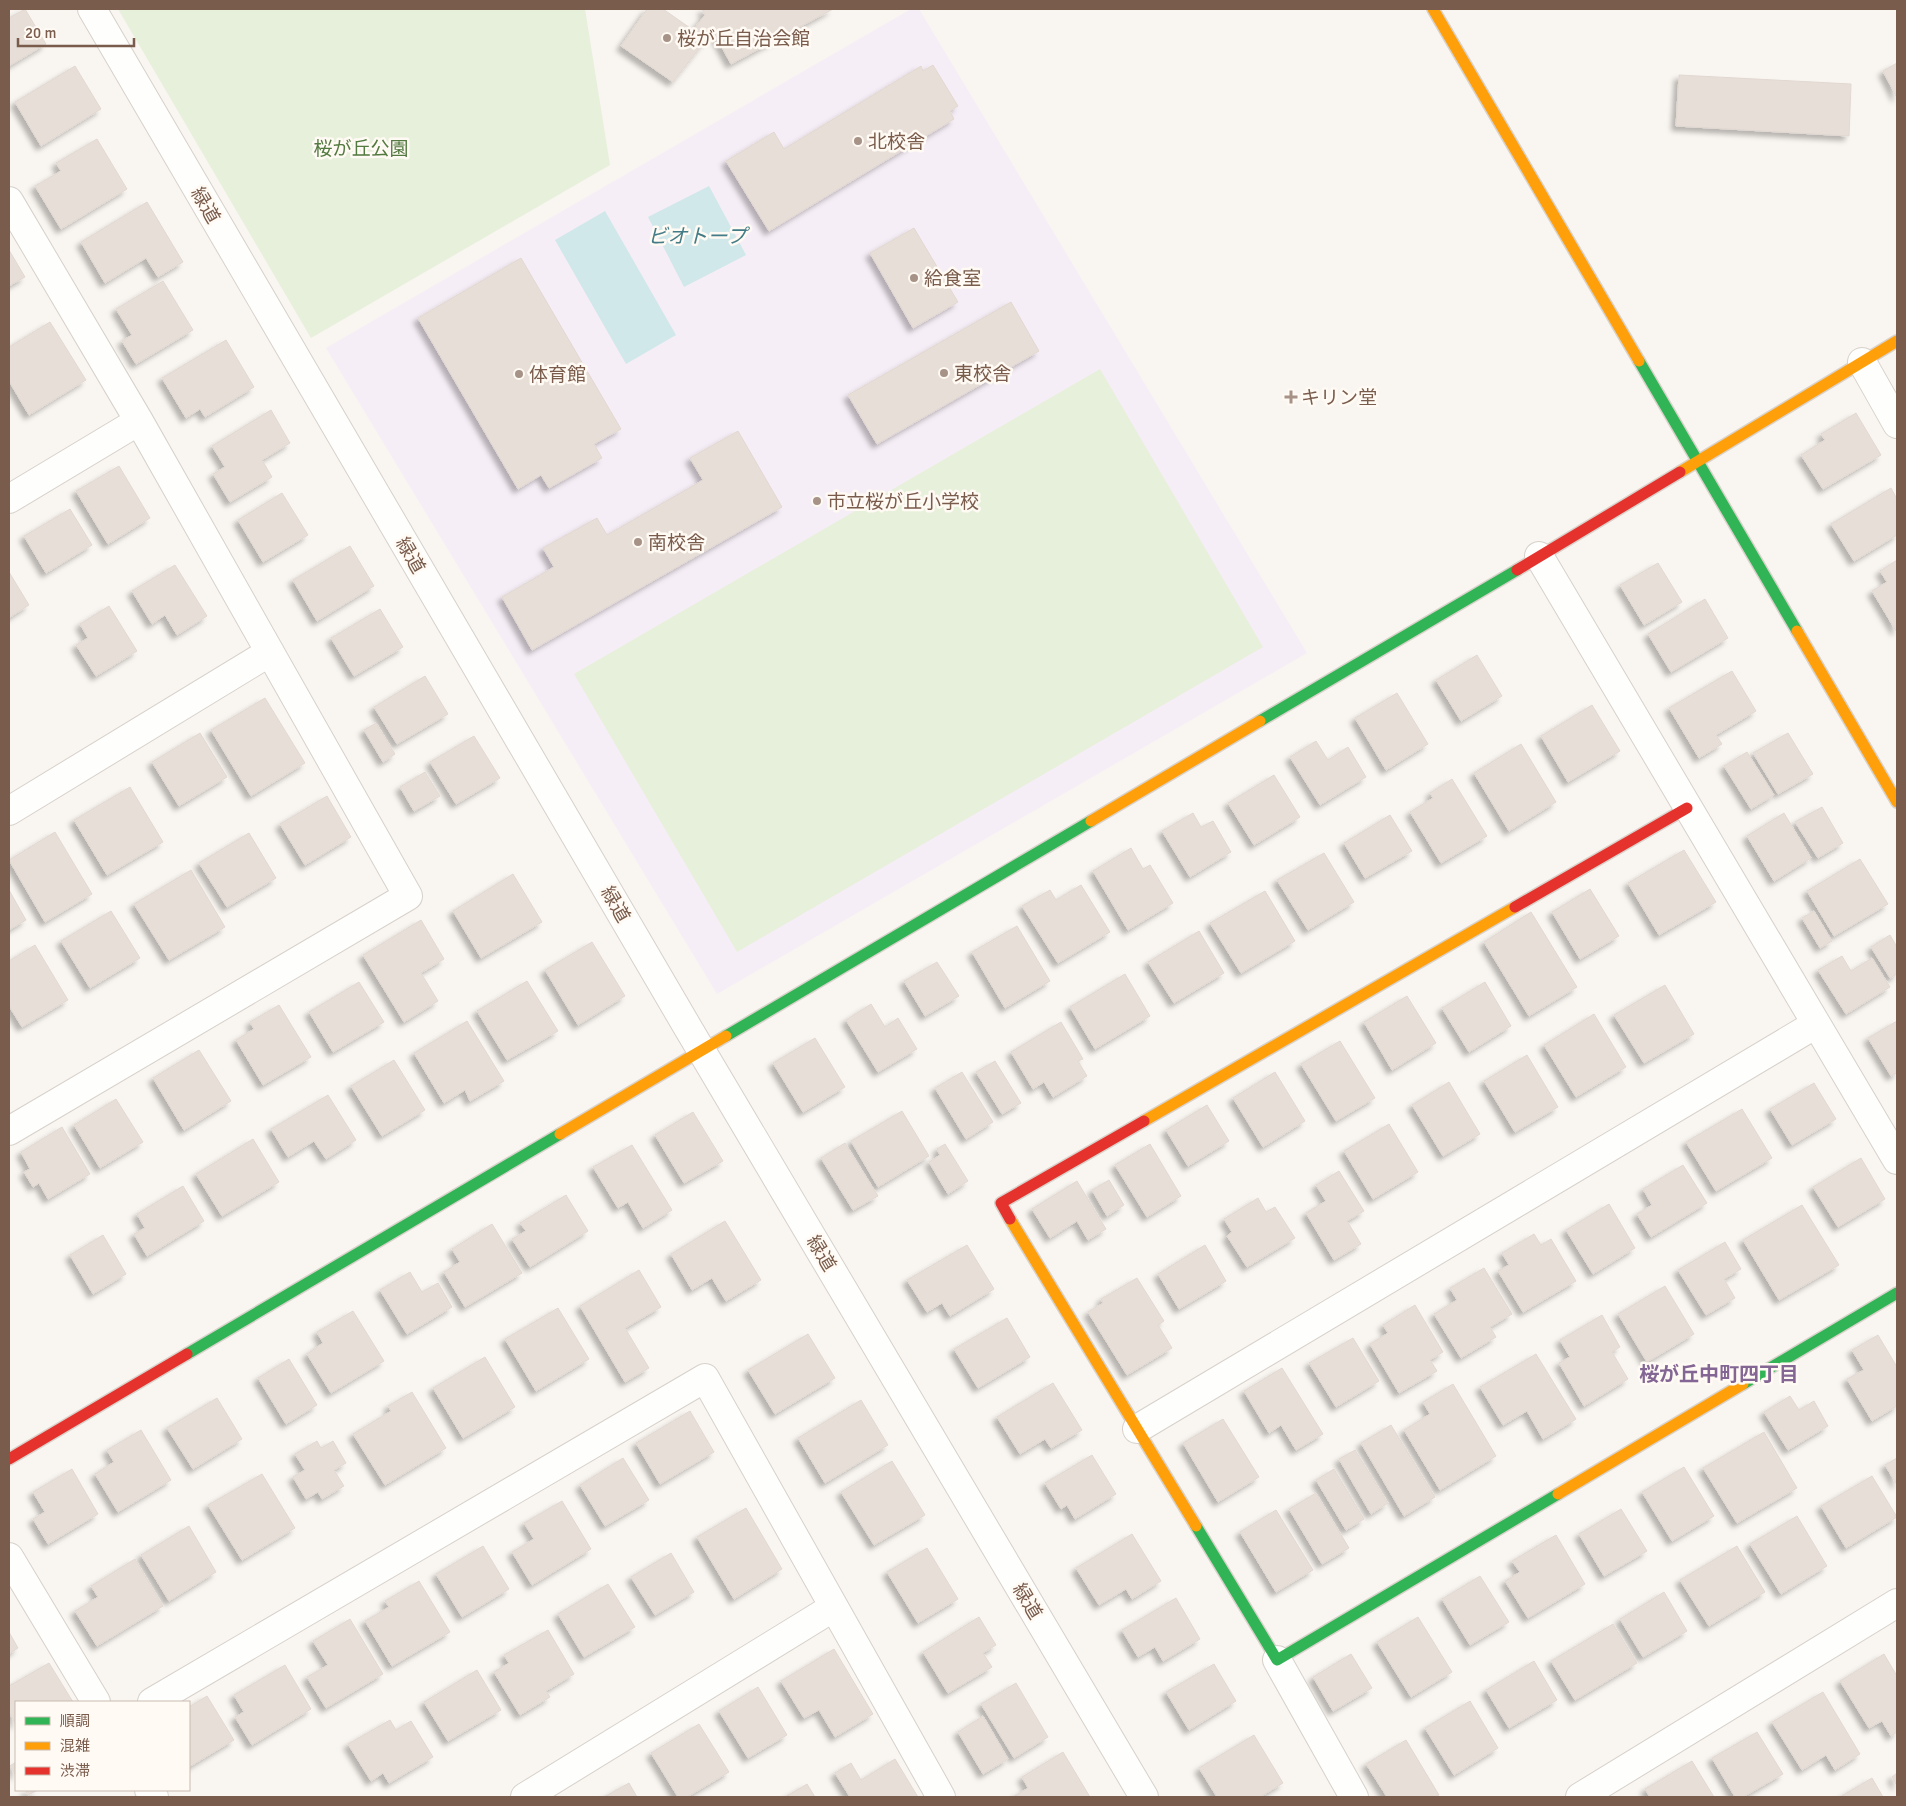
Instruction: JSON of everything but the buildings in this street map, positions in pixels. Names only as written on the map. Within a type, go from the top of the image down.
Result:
[{"type":"street","name":"緑道","points":[[92,9],[702,1051],[1144,1797]]},
{"type":"street","points":[[1433,9],[1897,802]]},
{"type":"street","points":[[9,201],[139,421],[408,896],[9,1131]]},
{"type":"street","points":[[9,1459],[1698,463],[1897,341]]},
{"type":"street","points":[[1862,362],[1897,424]]},
{"type":"street","points":[[9,499],[139,421]]},
{"type":"street","points":[[1539,556],[1897,1160]]},
{"type":"street","points":[[9,811],[270,652]]},
{"type":"street","points":[[1354,1797],[1277,1660],[1001,1203],[1687,808]]},
{"type":"street","points":[[1138,1429],[1816,1024]]},
{"type":"street","points":[[1277,1660],[1897,1293]]},
{"type":"street","points":[[154,1701],[705,1378],[941,1797]]},
{"type":"street","points":[[9,1557],[95,1701]]},
{"type":"street","points":[[1580,1797],[1897,1603]]},
{"type":"street","points":[[525,1797],[834,1607]]},
{"type":"shaded area","name":"市立桜が丘小学校","points":[[911,9],[919,9],[1307,653],[717,994],[326,348]]},
{"type":"green space","name":"桜が丘公園","points":[[118,9],[585,9],[610,165],[311,338]]},
{"type":"green space","points":[[1100,369],[1263,647],[737,952],[574,674]]},
{"type":"water","name":"ビオトープ","points":[[709,186],[746,255],[684,287],[648,217]]},
{"type":"water","points":[[605,211],[676,335],[626,364],[555,240]]},
{"type":"traffic: fast","points":[[1639,361],[1797,631]]},
{"type":"traffic: fast","points":[[1260,721],[1517,570]]},
{"type":"traffic: fast","points":[[726,1036],[1091,821]]},
{"type":"traffic: fast","points":[[187,1354],[560,1134]]},
{"type":"traffic: fast","points":[[1743,1384],[1897,1293]]},
{"type":"traffic: fast","points":[[1196,1526],[1277,1660],[1558,1494]]},
{"type":"traffic: slow","points":[[1433,9],[1639,361]]},
{"type":"traffic: slow","points":[[1680,472],[1897,341]]},
{"type":"traffic: slow","points":[[1797,631],[1897,802]]},
{"type":"traffic: slow","points":[[1091,821],[1260,721]]},
{"type":"traffic: slow","points":[[1144,1121],[1515,907]]},
{"type":"traffic: slow","points":[[560,1134],[726,1036]]},
{"type":"traffic: slow","points":[[1010,1219],[1196,1526]]},
{"type":"traffic: slow","points":[[1558,1494],[1743,1384]]},
{"type":"traffic: jam","points":[[1517,570],[1680,472]]},
{"type":"traffic: jam","points":[[1515,907],[1687,808]]},
{"type":"traffic: jam","points":[[1010,1219],[1001,1203],[1144,1121]]},
{"type":"traffic: jam","points":[[9,1459],[187,1354]]},
{"type":"place","name":"桜が丘自治会館","points":[[667,38]]},
{"type":"place","name":"北校舎","points":[[858,141]]},
{"type":"place","name":"給食室","points":[[914,278]]},
{"type":"place","name":"東校舎","points":[[944,373]]},
{"type":"place","name":"体育館","points":[[519,374]]},
{"type":"place","name":"キリン堂","points":[[1291,397]]},
{"type":"place","name":"市立桜が丘小学校","points":[[817,501]]},
{"type":"place","name":"南校舎","points":[[638,542]]},
{"type":"district","name":"桜が丘中町四丁目","points":[[1719,1374]]}]
